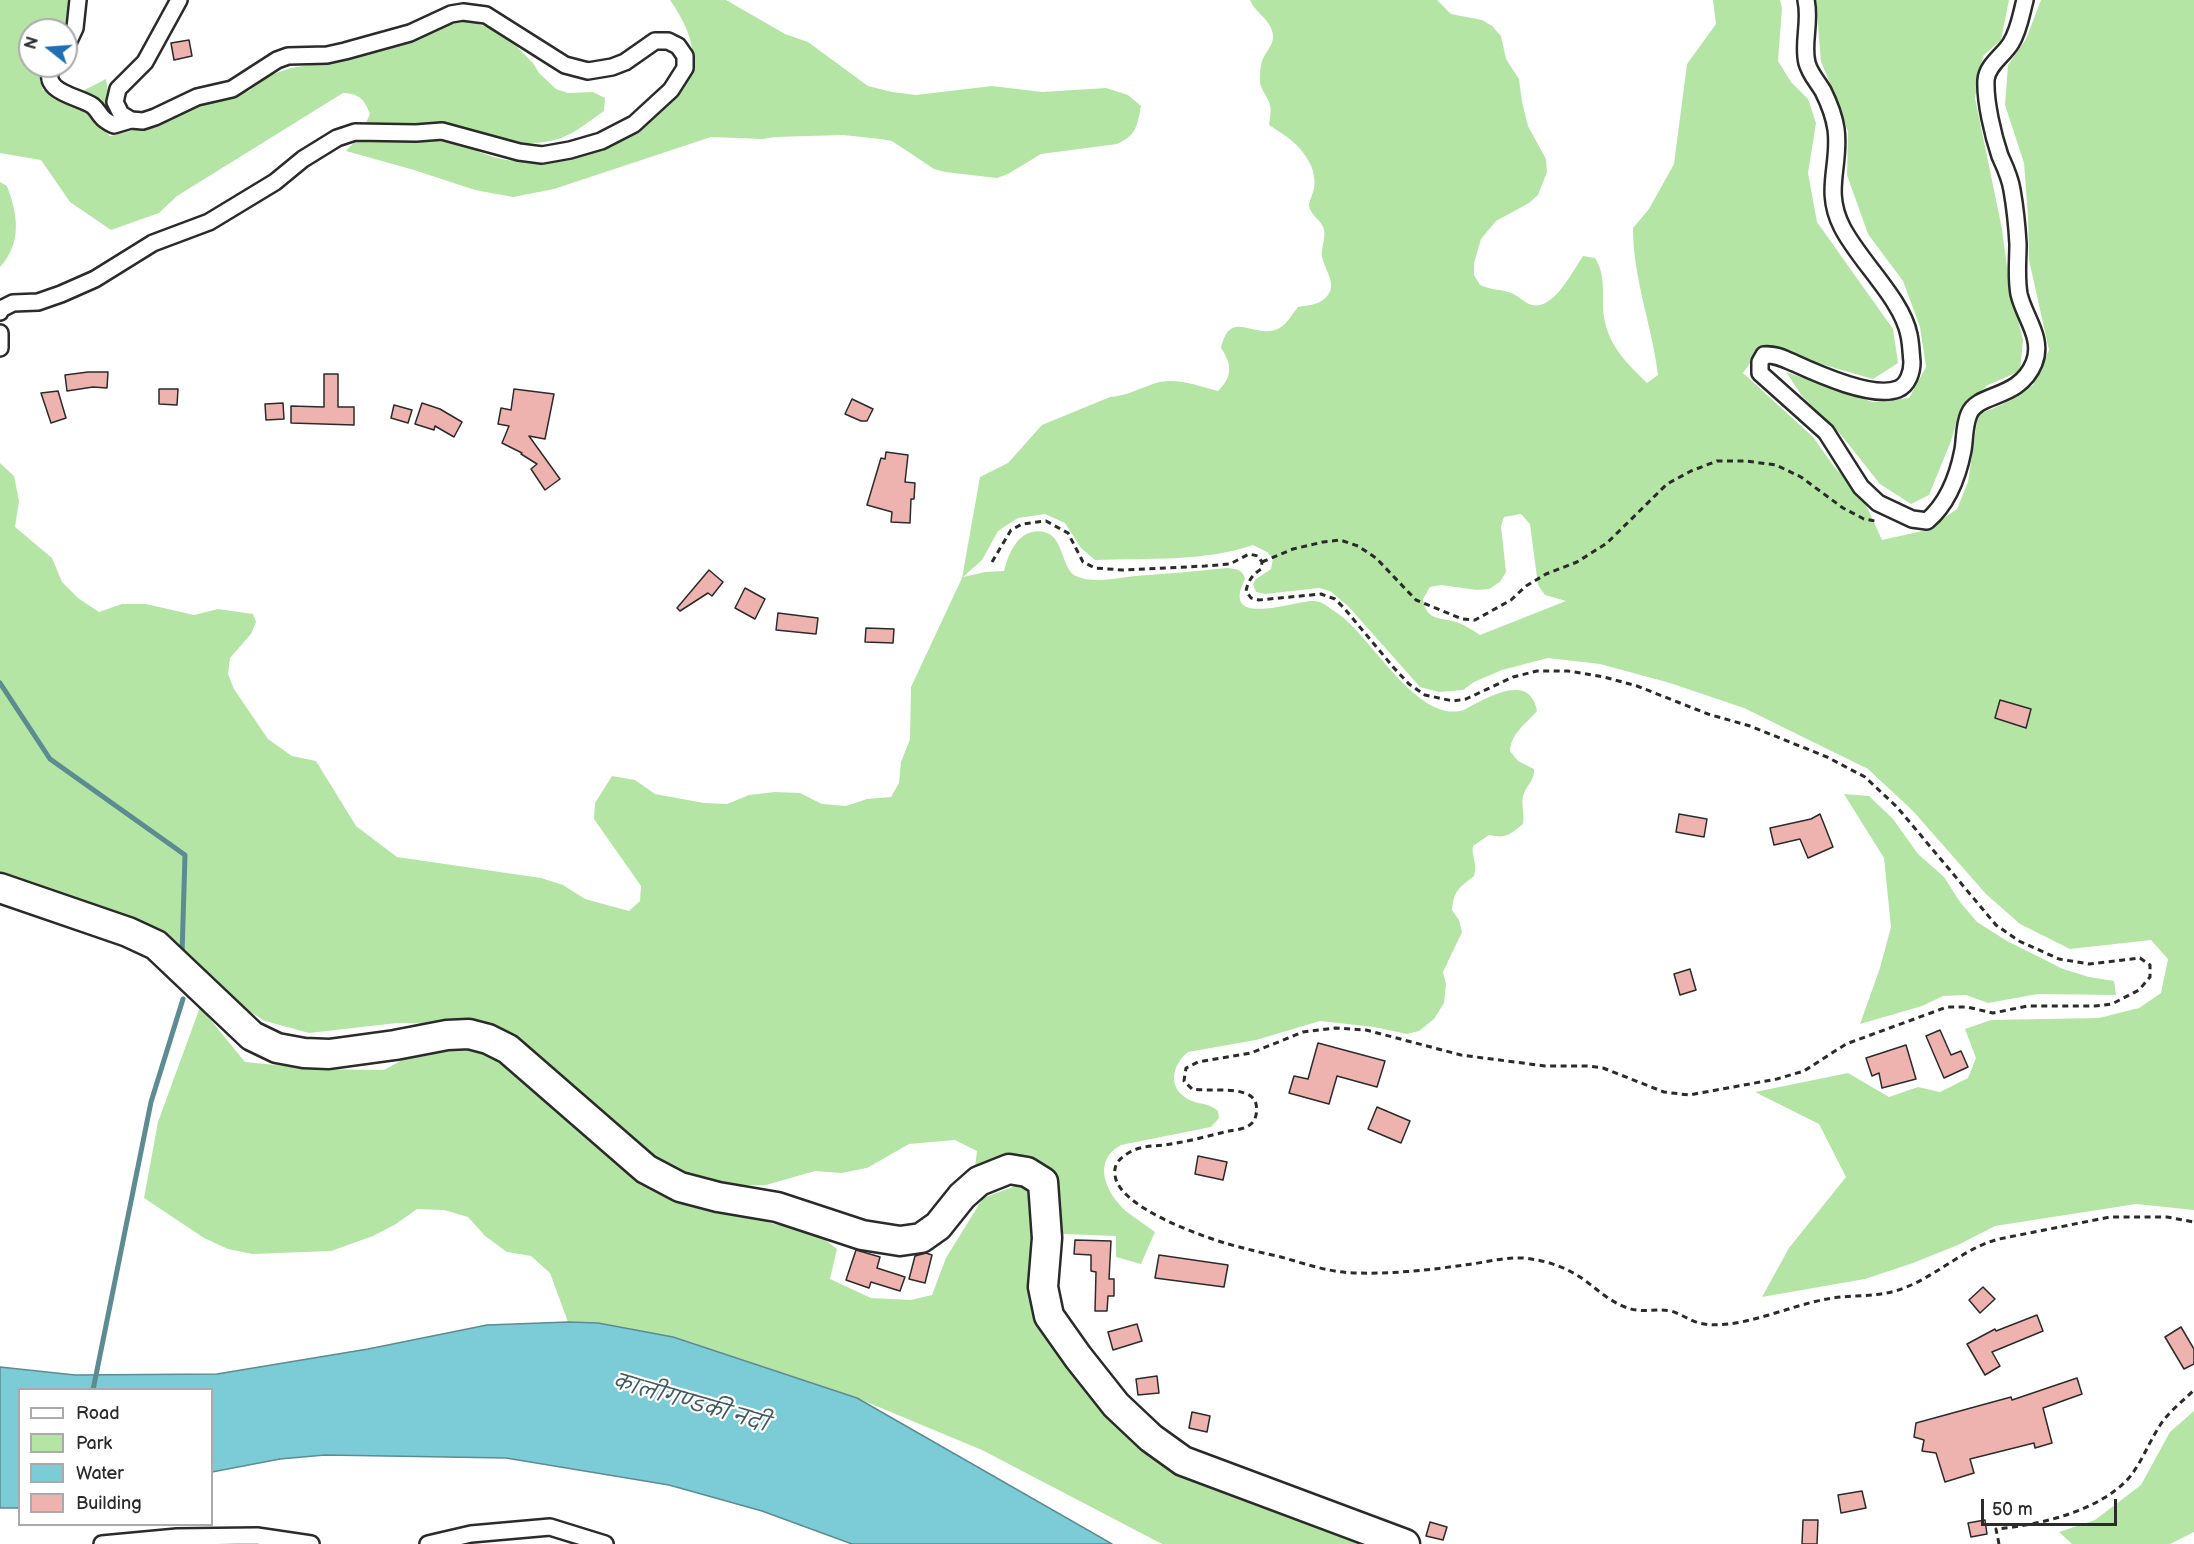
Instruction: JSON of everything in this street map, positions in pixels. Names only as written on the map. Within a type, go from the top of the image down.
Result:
[{"type":"highway","points":[[0,888],[129,932],[156,945],[252,1036],[277,1048],[303,1053],[329,1054],[447,1035],[469,1034],[488,1039],[507,1049],[646,1169],[680,1187],[718,1197],[777,1207],[862,1235],[900,1241],[921,1238],[938,1226],[962,1196],[979,1181],[1009,1168],[1027,1172],[1043,1182],[1047,1238],[1043,1287],[1050,1316],[1078,1358],[1116,1405],[1151,1438],[1183,1461],[1405,1544]]},
{"type":"street","points":[[76,18],[78,0]]},
{"type":"street","points":[[131,120],[121,114],[115,102],[118,89],[145,62],[179,0]]},
{"type":"street","points":[[1806,0],[1809,22],[1805,51],[1807,61],[1834,117],[1837,150],[1832,189],[1838,219],[1898,309],[1909,333],[1912,369],[1908,380],[1901,388],[1889,391],[1868,389],[1835,380],[1777,355],[1764,355],[1760,362],[1761,373],[1826,432],[1861,487],[1878,503],[1912,519],[1927,521],[1935,514],[1948,495],[1959,466],[1969,412],[1982,402],[2014,389],[2027,377],[2037,351],[2036,338],[2017,284],[2018,243],[2012,186],[1994,136],[1986,90],[1986,77],[1990,68],[2010,46],[2017,33],[2025,0]]},
{"type":"street","points":[[0,312],[1,309],[13,303],[38,302],[61,294],[95,279],[153,243],[209,222],[275,182],[303,159],[336,138],[355,132],[416,133],[442,130],[519,152],[542,154],[570,150],[601,141],[634,124],[671,90],[685,68],[685,56],[678,46],[668,41],[656,41],[625,62],[588,71],[565,65],[486,15],[463,12],[451,14],[410,33],[345,51],[327,55],[288,56],[277,60],[232,89],[197,97],[143,121],[131,120],[114,125],[103,118],[94,106],[52,86],[50,78]]},
{"type":"street","points":[[0,333],[0,348]]},
{"type":"street","points":[[428,1544],[471,1534],[550,1527],[605,1544]]},
{"type":"street","points":[[102,1544],[177,1537],[257,1536],[311,1544]]},
{"type":"path","points":[[1262,561],[1293,549],[1340,540],[1358,546],[1376,558],[1416,600],[1462,619],[1474,620],[1511,600],[1526,586],[1546,574],[1577,562],[1607,543],[1667,484],[1717,461],[1746,461],[1776,465],[1801,477],[1843,508],[1864,519],[1876,521]]},
{"type":"path","points":[[992,562],[1011,530],[1022,524],[1046,521],[1068,534],[1083,562],[1095,568],[1122,570],[1230,564],[1249,554],[1258,556],[1262,561],[1261,569],[1252,575],[1248,584],[1246,591],[1251,598],[1259,600],[1321,594],[1335,599],[1394,668],[1409,684],[1425,695],[1453,701],[1466,699],[1512,677],[1538,671],[1568,671],[1637,686],[1708,714],[1750,726],[1827,757],[1865,777],[1897,807],[1996,925],[2019,940],[2059,959],[2089,964],[2140,958],[2150,965],[2151,971],[2147,983],[2139,990],[2112,1004],[2028,1006],[1994,1013],[1966,1007],[1947,1007],[1846,1044],[1804,1071],[1777,1079],[1689,1095],[1664,1092],[1603,1068],[1545,1066],[1461,1055],[1366,1030],[1335,1028],[1303,1032],[1251,1053],[1189,1065],[1184,1074],[1187,1086],[1200,1091],[1245,1093],[1252,1096],[1256,1103],[1251,1124],[1244,1128],[1144,1147],[1127,1154],[1115,1165],[1116,1182],[1128,1197],[1169,1223],[1218,1241],[1354,1274],[1462,1266],[1509,1258],[1545,1261],[1580,1277],[1622,1306],[1639,1312],[1663,1310],[1674,1312],[1695,1322],[1726,1325],[1823,1299],[1884,1294],[1904,1288],[1935,1273],[1978,1246],[1999,1239],[2110,1217],[2167,1217],[2194,1222]]},
{"type":"path","points":[[1999,1544],[1996,1529],[2022,1527],[2063,1517],[2112,1492],[2127,1480],[2138,1465],[2160,1425],[2194,1390]]},
{"type":"green space","points":[[0,0],[70,0],[69,18],[18,18],[18,78],[40,78],[43,90],[63,101],[106,79],[110,106],[103,129],[110,136],[151,126],[225,96],[249,91],[267,76],[291,68],[340,60],[410,40],[445,25],[472,22],[506,36],[556,89],[568,93],[593,92],[605,98],[604,111],[572,133],[547,142],[504,140],[447,127],[445,137],[496,158],[525,161],[546,157],[647,120],[670,104],[682,91],[693,63],[692,48],[681,17],[670,0],[726,0],[785,34],[808,42],[868,86],[892,92],[916,95],[992,86],[1042,92],[1106,88],[1128,95],[1141,106],[1135,129],[1124,141],[1117,144],[1041,154],[997,178],[934,169],[892,141],[880,139],[843,135],[763,139],[711,137],[554,189],[513,197],[475,190],[346,151],[360,136],[370,114],[361,98],[343,93],[177,196],[159,213],[111,230],[70,202],[41,160],[0,153]]},
{"type":"green space","points":[[1250,0],[1437,0],[1451,14],[1482,20],[1492,26],[1501,36],[1506,59],[1519,79],[1528,126],[1546,159],[1547,172],[1538,195],[1529,203],[1496,221],[1481,239],[1474,263],[1474,275],[1480,285],[1511,293],[1532,305],[1540,305],[1555,296],[1583,256],[1595,258],[1601,272],[1606,328],[1620,354],[1647,383],[1658,375],[1639,284],[1633,228],[1649,209],[1674,164],[1687,64],[1716,24],[1713,0],[1780,0],[1782,8],[1778,61],[1791,82],[1808,99],[1816,123],[1808,173],[1817,222],[1893,329],[1898,363],[1873,379],[1763,345],[1743,373],[1813,437],[1835,468],[1861,494],[1882,540],[1927,530],[1957,509],[1968,482],[1978,415],[2003,404],[2033,385],[2049,350],[2029,260],[2024,163],[2005,105],[2008,65],[2026,39],[2041,0],[2194,0],[2194,1210],[2136,1204],[1995,1226],[1958,1245],[1865,1279],[1762,1297],[1789,1248],[1846,1177],[1819,1124],[1755,1092],[1848,1073],[1889,1097],[1918,1087],[1940,1092],[1968,1078],[1976,1058],[1965,1029],[1991,1020],[2099,1018],[2139,1008],[2161,993],[2168,959],[2151,940],[2070,949],[2020,924],[1986,894],[1913,811],[1868,769],[1744,708],[1670,683],[1600,664],[1548,658],[1502,670],[1474,682],[1463,690],[1439,692],[1420,687],[1348,606],[1330,591],[1319,588],[1265,594],[1256,592],[1253,584],[1256,579],[1271,569],[1273,558],[1253,545],[1195,557],[1095,560],[1081,548],[1065,523],[1045,514],[1018,518],[998,531],[982,560],[963,577],[1004,571],[1010,553],[1017,542],[1032,532],[1051,535],[1071,572],[1090,580],[1227,568],[1239,570],[1245,579],[1240,595],[1242,604],[1250,608],[1263,609],[1314,601],[1322,603],[1348,622],[1394,674],[1428,704],[1446,711],[1464,710],[1505,691],[1525,692],[1533,699],[1537,711],[1516,734],[1510,751],[1518,761],[1534,769],[1534,773],[1523,797],[1523,824],[1508,835],[1489,835],[1473,846],[1474,876],[1458,890],[1452,910],[1459,920],[1462,932],[1443,972],[1446,984],[1444,1003],[1434,1019],[1419,1031],[1407,1034],[1374,1027],[1320,1021],[1256,1040],[1188,1052],[1178,1063],[1174,1076],[1177,1089],[1188,1099],[1214,1108],[1218,1111],[1219,1118],[1211,1127],[1121,1145],[1106,1160],[1104,1168],[1108,1187],[1119,1205],[1155,1232],[1141,1264],[1116,1257],[1116,1236],[1063,1234],[1054,1173],[1035,1161],[975,1167],[977,1151],[955,1140],[909,1144],[867,1168],[841,1173],[815,1171],[766,1185],[724,1186],[681,1177],[642,1158],[476,1024],[397,1023],[309,1033],[265,1021],[241,1006],[147,926],[0,873],[0,463],[14,476],[19,501],[15,527],[52,558],[62,582],[78,598],[99,612],[122,604],[146,604],[194,615],[218,609],[253,614],[256,622],[251,634],[230,658],[228,674],[234,689],[268,739],[292,756],[316,761],[356,826],[397,857],[541,878],[563,885],[585,899],[629,911],[640,901],[641,886],[594,819],[595,803],[612,776],[635,780],[655,794],[704,803],[727,804],[749,795],[775,792],[800,793],[822,804],[846,806],[867,799],[891,797],[899,783],[901,762],[910,739],[911,687],[962,578],[980,477],[1008,463],[1042,425],[1110,397],[1164,381],[1187,383],[1218,391],[1223,386],[1229,370],[1221,348],[1230,330],[1242,327],[1266,331],[1275,330],[1285,324],[1298,307],[1318,303],[1328,295],[1331,281],[1322,256],[1324,229],[1309,206],[1315,185],[1312,168],[1297,145],[1269,125],[1270,107],[1261,86],[1260,73],[1262,61],[1272,42],[1273,35],[1272,29]],"holes":[[[1521,514],[1530,524],[1538,585],[1545,595],[1566,601],[1480,635],[1459,623],[1436,617],[1428,612],[1423,599],[1430,587],[1441,585],[1477,590],[1489,589],[1500,582],[1506,572],[1501,526],[1504,517]]]},
{"type":"green space","points":[[1816,0],[2009,0],[2001,40],[1983,56],[1975,98],[2002,229],[2009,283],[2023,340],[2020,371],[1988,385],[1961,407],[1951,441],[1929,495],[1911,504],[1880,484],[1842,436],[1802,396],[1786,372],[1873,402],[1909,398],[1926,367],[1920,327],[1903,281],[1868,234],[1847,175],[1848,132],[1821,62]]},
{"type":"green space","points":[[0,182],[7,186],[11,197],[16,228],[12,248],[0,267]]},
{"type":"green space","points":[[1844,794],[1869,796],[1893,819],[1918,854],[1944,877],[1960,902],[1977,922],[2007,941],[2063,969],[2089,977],[2114,981],[2116,995],[2038,994],[1988,1003],[1966,995],[1943,996],[1922,1006],[1860,1024],[1880,968],[1891,927],[1884,858]]},
{"type":"green space","points":[[200,1007],[245,1062],[317,1069],[384,1070],[413,1054],[455,1046],[489,1052],[693,1204],[774,1224],[812,1230],[837,1249],[830,1279],[871,1298],[911,1300],[932,1295],[946,1258],[983,1198],[1021,1184],[1031,1186],[1037,1298],[1133,1440],[1163,1465],[1283,1509],[1367,1544],[1162,1544],[982,1450],[857,1398],[673,1337],[598,1323],[568,1322],[550,1273],[531,1256],[507,1252],[485,1236],[468,1217],[444,1210],[417,1209],[396,1224],[373,1236],[331,1251],[252,1254],[228,1249],[204,1238],[144,1198],[158,1122]]},
{"type":"green space","points":[[2194,1411],[2194,1532],[2170,1544],[2072,1544],[2059,1532],[2095,1520],[2141,1485],[2170,1432]]},
{"type":"water","name":"कालीगण्डकी नदी","points":[[598,1323],[673,1337],[857,1398],[1112,1544],[852,1544],[762,1511],[669,1485],[506,1458],[325,1455],[280,1459],[213,1472],[213,1388],[18,1388],[18,1508],[0,1508],[0,1367],[75,1375],[217,1374],[368,1349],[487,1325]]},
{"type":"building","points":[[189,40],[192,56],[174,60],[171,43]]},
{"type":"building","points":[[108,372],[107,388],[93,387],[67,391],[65,375]]},
{"type":"building","points":[[324,374],[338,374],[338,407],[354,407],[354,425],[291,423],[291,406],[324,407]]},
{"type":"building","points":[[159,389],[178,389],[177,405],[159,404]]},
{"type":"building","points":[[514,389],[554,394],[545,439],[529,436],[560,479],[545,490],[531,469],[537,464],[502,443],[509,426],[498,424],[501,408],[511,410]]},
{"type":"building","points":[[58,391],[66,418],[51,423],[41,393]]},
{"type":"building","points":[[852,399],[873,409],[867,421],[861,421],[845,414]]},
{"type":"building","points":[[283,403],[284,419],[266,420],[265,404]]},
{"type":"building","points":[[422,403],[440,409],[462,422],[454,437],[435,426],[434,430],[415,424]]},
{"type":"building","points":[[394,405],[412,410],[408,423],[391,418]]},
{"type":"building","points":[[886,452],[908,455],[905,482],[915,483],[914,499],[911,499],[910,523],[891,522],[892,512],[867,505],[881,458],[885,459]]},
{"type":"building","points":[[709,570],[723,582],[712,596],[708,593],[680,611],[677,608]]},
{"type":"building","points":[[745,588],[765,599],[755,619],[735,608]]},
{"type":"building","points":[[778,613],[818,618],[816,634],[776,630]]},
{"type":"building","points":[[866,628],[894,629],[893,643],[865,642]]},
{"type":"building","points":[[2000,700],[2031,709],[2026,728],[1995,718]]},
{"type":"building","points":[[1679,814],[1707,819],[1704,837],[1676,832]]},
{"type":"building","points":[[1820,814],[1833,847],[1808,858],[1800,839],[1774,845],[1770,828],[1811,819]]},
{"type":"building","points":[[1690,969],[1696,990],[1680,995],[1674,974]]},
{"type":"building","points":[[1940,1030],[1951,1055],[1961,1051],[1968,1067],[1944,1078],[1926,1036]]},
{"type":"building","points":[[1318,1043],[1385,1061],[1377,1087],[1337,1076],[1329,1104],[1289,1093],[1294,1076],[1308,1079]]},
{"type":"building","points":[[1906,1045],[1916,1079],[1882,1088],[1879,1073],[1872,1076],[1866,1058]]},
{"type":"building","points":[[1377,1107],[1410,1121],[1401,1143],[1368,1129]]},
{"type":"building","points":[[1198,1156],[1227,1162],[1223,1180],[1195,1174]]},
{"type":"building","points":[[1075,1240],[1111,1241],[1109,1279],[1114,1279],[1114,1296],[1108,1296],[1107,1311],[1095,1311],[1096,1272],[1091,1271],[1091,1255],[1074,1254]]},
{"type":"building","points":[[856,1250],[880,1257],[877,1268],[905,1277],[900,1291],[871,1282],[869,1288],[846,1280]]},
{"type":"building","points":[[926,1253],[932,1255],[925,1283],[909,1279],[915,1256]]},
{"type":"building","points":[[1159,1255],[1228,1265],[1224,1287],[1155,1278]]},
{"type":"building","points":[[1983,1287],[1995,1299],[1980,1313],[1969,1300]]},
{"type":"building","points":[[2037,1315],[2043,1331],[1992,1352],[2000,1366],[1985,1375],[1967,1344],[1995,1329],[1996,1331]]},
{"type":"building","points":[[1137,1324],[1142,1341],[1113,1350],[1108,1332]]},
{"type":"building","points":[[2181,1327],[2194,1349],[2194,1364],[2184,1369],[2165,1337]]},
{"type":"building","points":[[1157,1376],[1159,1393],[1138,1395],[1136,1379]]},
{"type":"building","points":[[2077,1378],[2082,1394],[2043,1408],[2052,1443],[2035,1448],[2034,1443],[1970,1459],[1974,1473],[1945,1482],[1936,1453],[1922,1451],[1924,1440],[1914,1437],[1916,1423],[2011,1397],[2012,1400]]},
{"type":"building","points":[[1192,1412],[1210,1416],[1207,1432],[1189,1428]]},
{"type":"building","points":[[1862,1491],[1866,1508],[1841,1513],[1838,1495]]},
{"type":"building","points":[[1803,1520],[1818,1520],[1817,1544],[1802,1544]]},
{"type":"building","points":[[1985,1520],[1987,1534],[1971,1537],[1968,1523]]},
{"type":"building","points":[[1430,1522],[1447,1527],[1443,1540],[1426,1536]]},
{"type":"waterway","points":[[0,683],[50,759],[185,855],[182,955]]},
{"type":"waterway","points":[[93,1388],[151,1102],[183,999]]}]
